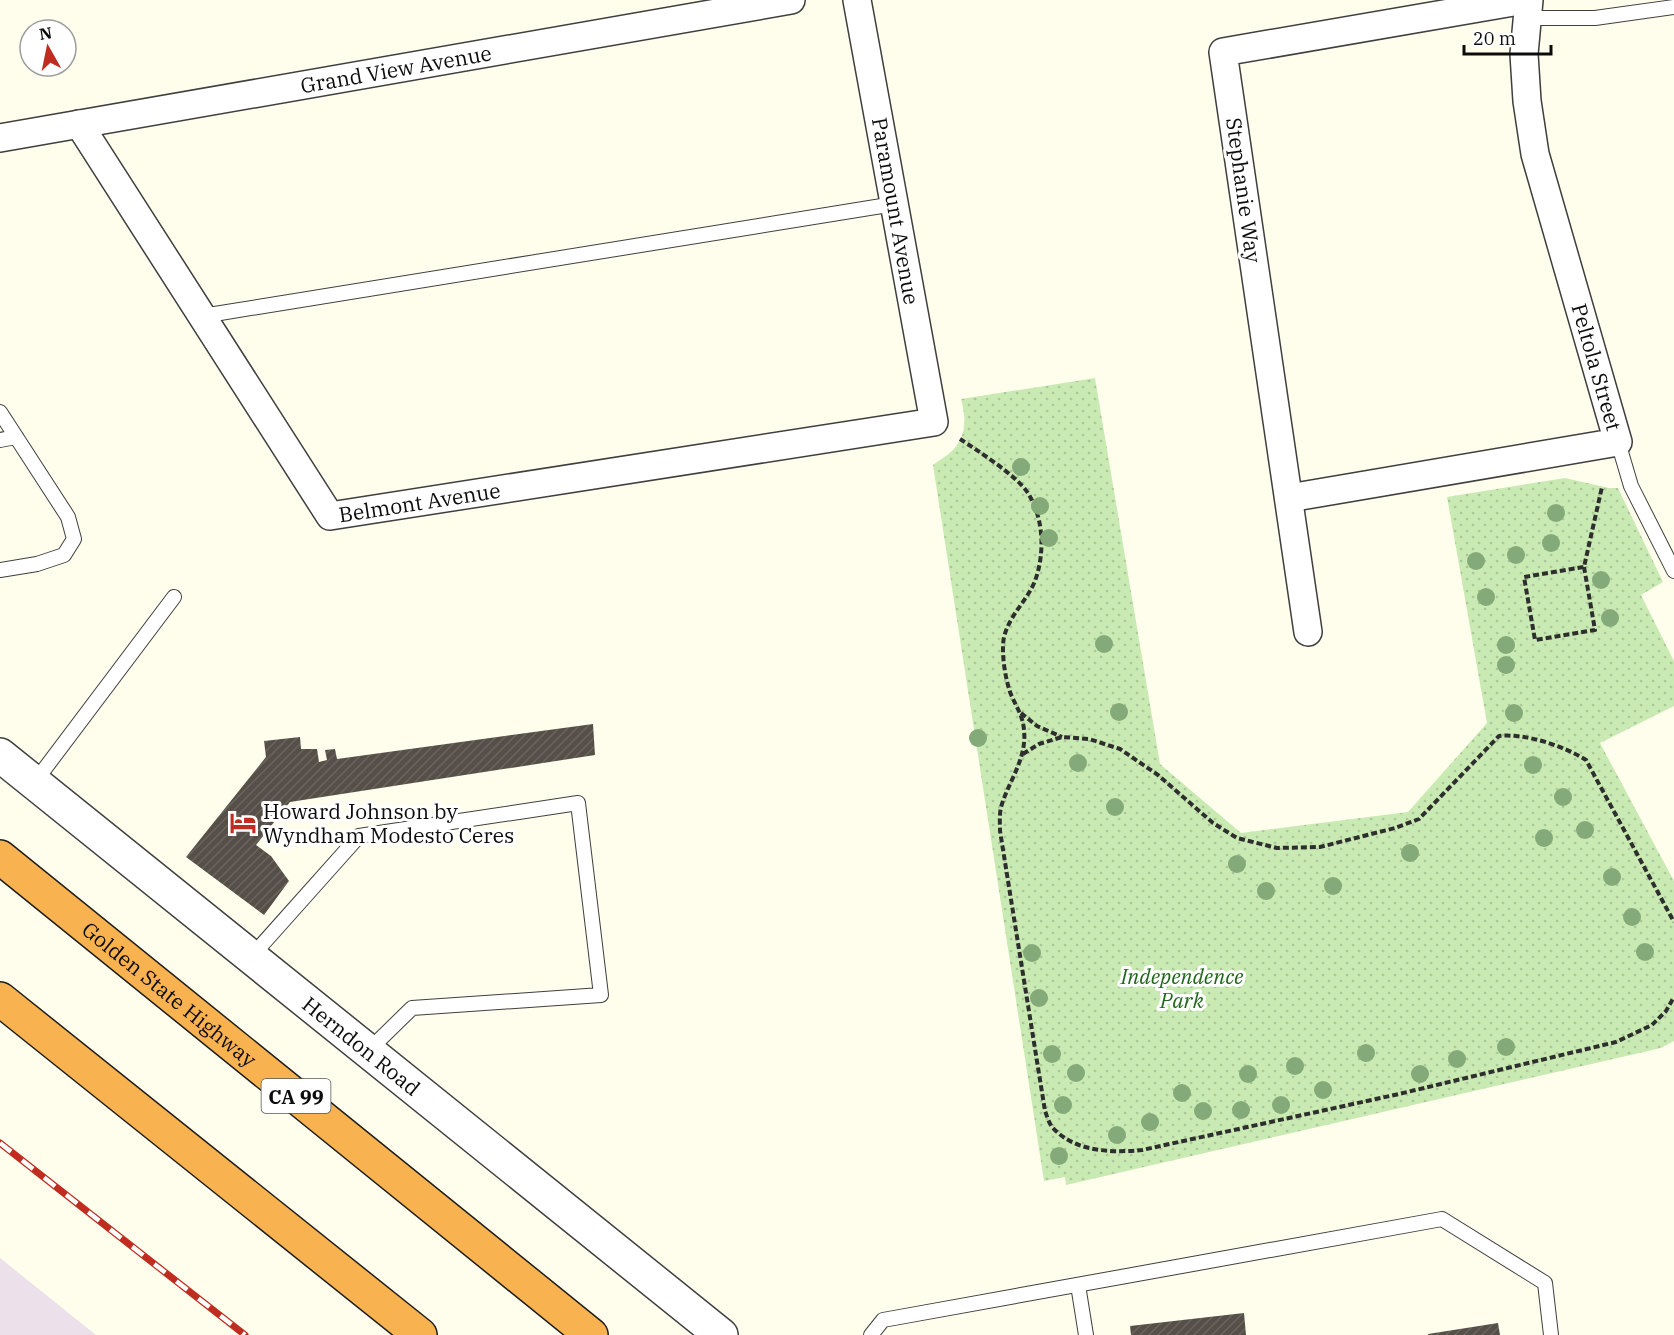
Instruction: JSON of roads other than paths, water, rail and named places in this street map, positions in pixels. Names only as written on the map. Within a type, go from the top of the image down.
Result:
[{"type":"highway","name":"Golden State Highway","points":[[0,857],[591,1335]]},
{"type":"highway","points":[[0,999],[420,1335]]},
{"type":"street","name":"Grand View Avenue","points":[[0,138],[791,0]]},
{"type":"street","name":"Paramount Avenue","points":[[857,0],[934,422]]},
{"type":"street","name":"Peltola Street","points":[[1289,498],[1618,442],[1535,154],[1527,101],[1524,54],[1527,6]]},
{"type":"street","name":"Stephanie Way","points":[[1308,632],[1223,52],[1527,6]]},
{"type":"street","name":"Belmont Avenue","points":[[79,124],[330,516],[934,422]]},
{"type":"street","name":"Herndon Road","points":[[0,755],[721,1335]]},
{"type":"lane","points":[[1527,6],[1595,18],[1674,7]]},
{"type":"lane","points":[[202,316],[894,204]]},
{"type":"lane","points":[[0,412],[68,517],[74,539],[64,555],[37,564],[0,570]]},
{"type":"lane","points":[[0,440],[16,437]]},
{"type":"lane","points":[[1618,442],[1630,486],[1674,571]]},
{"type":"lane","points":[[34,783],[174,597]]},
{"type":"lane","points":[[251,957],[359,836],[578,803],[601,995],[411,1008],[368,1051]]},
{"type":"lane","points":[[871,1335],[883,1320],[1442,1219],[1545,1283],[1551,1335]]},
{"type":"lane","points":[[1078,1285],[1086,1335]]},
{"type":"railway","points":[[0,1143],[245,1335]]},
{"type":"place","name":"Howard Johnson by Wyndham Modesto Ceres","points":[[243,823]]},
{"type":"park label","name":"Independence Park","points":[[1182,988]]}]
